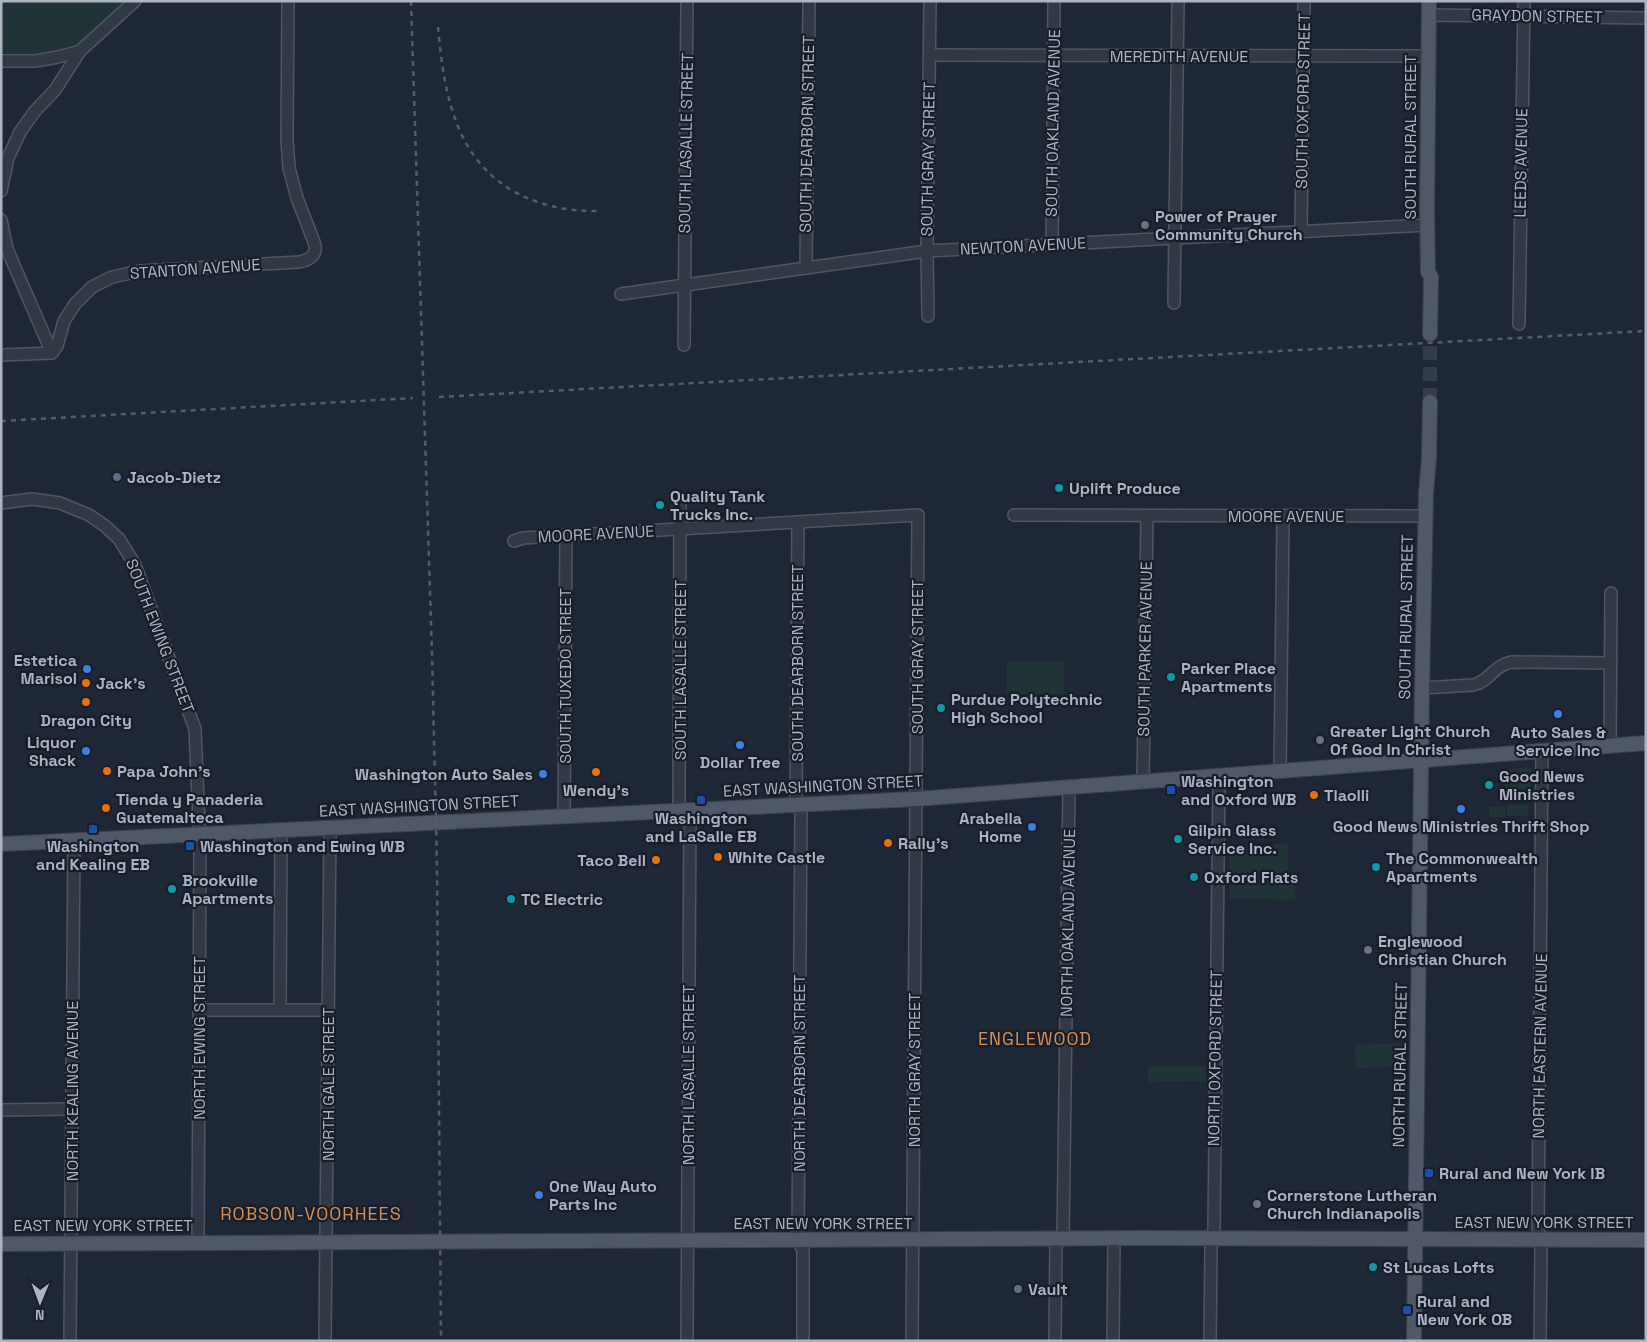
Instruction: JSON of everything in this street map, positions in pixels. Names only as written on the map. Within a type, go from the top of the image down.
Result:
[{"type":"main road","name":"SOUTH RURAL STREET","points":[[1428,333],[1424,276],[1428,272],[1429,8]]},
{"type":"main road","name":"SOUTH RURAL STREET","points":[[1421,760],[1426,475],[1429,458],[1427,402]]},
{"type":"main road","name":"EAST WASHINGTON STREET","points":[[1,844],[916,799],[1646,743]]},
{"type":"main road","name":"NORTH RURAL STREET","points":[[1414,1341],[1421,760]]},
{"type":"main road","name":"EAST NEW YORK STREET","points":[[1,1244],[1212,1238],[1646,1240]]},
{"type":"street","points":[[1,191],[7,162],[20,132],[35,111],[55,90],[80,51],[135,1]]},
{"type":"street","name":"STANTON AVENUE","points":[[52,353],[57,346],[64,321],[75,304],[92,287],[112,276],[140,271],[300,262],[310,258],[315,253],[316,249],[291,176],[288,154],[288,1]]},
{"type":"street","name":"SOUTH LASALLE STREET","points":[[684,345],[688,1]]},
{"type":"street","name":"SOUTH DEARBORN STREET","points":[[806,268],[809,1]]},
{"type":"street","name":"SOUTH GRAY STREET","points":[[928,316],[930,1]]},
{"type":"street","name":"SOUTH OAKLAND AVENUE","points":[[1052,245],[1054,1]]},
{"type":"street","points":[[1174,303],[1178,1]]},
{"type":"street","name":"SOUTH OXFORD STREET","points":[[1301,231],[1304,1]]},
{"type":"street","name":"LEEDS AVENUE","points":[[1519,324],[1524,1]]},
{"type":"street","name":"GRAYDON STREET","points":[[1429,8],[1524,17],[1646,18]]},
{"type":"street","points":[[1,61],[35,61],[80,51]]},
{"type":"street","name":"MEREDITH AVENUE","points":[[930,55],[1428,56]]},
{"type":"street","points":[[1,220],[7,249],[52,353],[1,355]]},
{"type":"street","name":"NEWTON AVENUE","points":[[621,294],[927,251],[1427,225]]},
{"type":"street","name":"SOUTH EWING STREET","points":[[1,503],[37,499],[75,508],[105,526],[119,539],[131,558],[195,729],[200,834]]},
{"type":"street","name":"SOUTH LASALLE STREET","points":[[680,504],[685,810]]},
{"type":"street","name":"SOUTH GRAY STREET","points":[[916,799],[918,515]]},
{"type":"street","name":"MOORE AVENUE","points":[[514,541],[523,538],[566,535],[918,515]]},
{"type":"street","name":"MOORE AVENUE","points":[[1014,515],[1425,516]]},
{"type":"street","name":"SOUTH PARKER AVENUE","points":[[1144,781],[1146,516]]},
{"type":"street","points":[[1280,771],[1283,516]]},
{"type":"street","name":"SOUTH DEARBORN STREET","points":[[798,522],[798,805]]},
{"type":"street","name":"SOUTH TUXEDO STREET","points":[[564,816],[566,535]]},
{"type":"street","points":[[1610,746],[1611,593]]},
{"type":"street","points":[[1422,688],[1479,684],[1497,668],[1505,663],[1512,662],[1611,663]]},
{"type":"street","name":"NORTH EASTERN AVENUE","points":[[1540,1341],[1541,1248],[1538,1227],[1542,751]]},
{"type":"street","name":"NORTH OXFORD STREET","points":[[1210,1341],[1219,775]]},
{"type":"street","name":"NORTH OAKLAND AVENUE","points":[[1055,1341],[1060,1240],[1069,786]]},
{"type":"street","name":"NORTH GRAY STREET","points":[[912,1341],[916,799]]},
{"type":"street","name":"NORTH DEARBORN STREET","points":[[798,805],[798,1241],[803,1250],[803,1341]]},
{"type":"street","name":"NORTH LASALLE STREET","points":[[685,810],[687,1341]]},
{"type":"street","name":"NORTH GALE STREET","points":[[325,1341],[330,828]]},
{"type":"street","points":[[280,1010],[282,830]]},
{"type":"street","name":"NORTH EWING STREET","points":[[198,1242],[200,834]]},
{"type":"street","name":"NORTH KEALING AVENUE","points":[[70,1341],[74,840]]},
{"type":"street","points":[[199,1010],[328,1010]]},
{"type":"street","points":[[1,1110],[72,1109]]},
{"type":"street","points":[[1113,1341],[1114,1239]]},
{"type":"green space","points":[[1,1],[128,1],[103,26],[78,43],[45,52],[1,55]]},
{"type":"green space","points":[[1007,662],[1064,662],[1064,694],[1007,694]]},
{"type":"green space","points":[[1531,767],[1531,799],[1504,800],[1505,769]]},
{"type":"green space","points":[[1507,805],[1528,805],[1528,816],[1507,816]]},
{"type":"green space","points":[[1489,807],[1505,807],[1505,817],[1489,817]]},
{"type":"green space","points":[[1288,843],[1288,869],[1296,882],[1295,900],[1229,898],[1229,848]]},
{"type":"green space","points":[[1403,1043],[1404,1067],[1356,1068],[1355,1045]]},
{"type":"green space","points":[[1148,1066],[1206,1066],[1206,1081],[1148,1082]]},
{"type":"tunnel","points":[[1430,334],[1430,402]]},
{"type":"railway","points":[[411,1],[437,868],[441,1341]]},
{"type":"railway","points":[[438,27],[449,100],[467,146],[480,164],[513,191],[533,200],[554,207],[599,211]]},
{"type":"railway","points":[[439,397],[1646,331]]},
{"type":"railway","points":[[1,421],[413,398]]},
{"type":"place","name":"Power of Prayer Community Church","points":[[1145,225]]},
{"type":"place","name":"Jacob-Dietz","points":[[117,477]]},
{"type":"place","name":"Uplift Produce","points":[[1059,488]]},
{"type":"place","name":"Quality Tank Trucks Inc.","points":[[660,505]]},
{"type":"place","name":"Estetica Marisol","points":[[87,669]]},
{"type":"place","name":"Parker Place Apartments","points":[[1171,677]]},
{"type":"place","name":"Jack's","points":[[86,683]]},
{"type":"place","name":"Dragon City","points":[[86,702]]},
{"type":"place","name":"Purdue Polytechnic High School","points":[[941,708]]},
{"type":"place","name":"Auto Sales & Service Inc","points":[[1558,714]]},
{"type":"place","name":"Greater Light Church Of God In Christ","points":[[1320,740]]},
{"type":"place","name":"Dollar Tree","points":[[740,745]]},
{"type":"place","name":"Liquor Shack","points":[[86,751]]},
{"type":"place","name":"Papa John's","points":[[107,771]]},
{"type":"place","name":"Wendy's","points":[[596,772]]},
{"type":"place","name":"Washington Auto Sales","points":[[543,774]]},
{"type":"place","name":"Good News Ministries","points":[[1489,785]]},
{"type":"place","name":"Washington and Oxford WB","points":[[1171,790]]},
{"type":"place","name":"Tlaolli","points":[[1314,795]]},
{"type":"place","name":"Washington and LaSalle EB","points":[[701,800]]},
{"type":"place","name":"Tienda y Panaderia Guatemalteca","points":[[106,808]]},
{"type":"place","name":"Good News Ministries Thrift Shop","points":[[1461,809]]},
{"type":"place","name":"Arabella Home","points":[[1032,827]]},
{"type":"place","name":"Washington and Kealing EB","points":[[93,829]]},
{"type":"place","name":"Gilpin Glass Service Inc.","points":[[1178,839]]},
{"type":"place","name":"Rally's","points":[[888,843]]},
{"type":"place","name":"Washington and Ewing WB","points":[[190,846]]},
{"type":"place","name":"White Castle","points":[[718,857]]},
{"type":"place","name":"Taco Bell","points":[[656,860]]},
{"type":"place","name":"The Commonwealth Apartments","points":[[1376,867]]},
{"type":"place","name":"Oxford Flats","points":[[1194,877]]},
{"type":"place","name":"Brookville Apartments","points":[[172,889]]},
{"type":"place","name":"TC Electric","points":[[511,899]]},
{"type":"place","name":"Englewood Christian Church","points":[[1368,950]]},
{"type":"place","name":"Rural and New York IB","points":[[1429,1173]]},
{"type":"place","name":"One Way Auto Parts Inc","points":[[539,1195]]},
{"type":"place","name":"Cornerstone Lutheran Church Indianapolis","points":[[1257,1204]]},
{"type":"place","name":"St Lucas Lofts","points":[[1373,1267]]},
{"type":"place","name":"Vault","points":[[1018,1289]]},
{"type":"place","name":"Rural and New York OB","points":[[1407,1310]]},
{"type":"district","name":"ENGLEWOOD","points":[[1035,1038]]},
{"type":"district","name":"ROBSON-VOORHEES","points":[[311,1213]]}]
